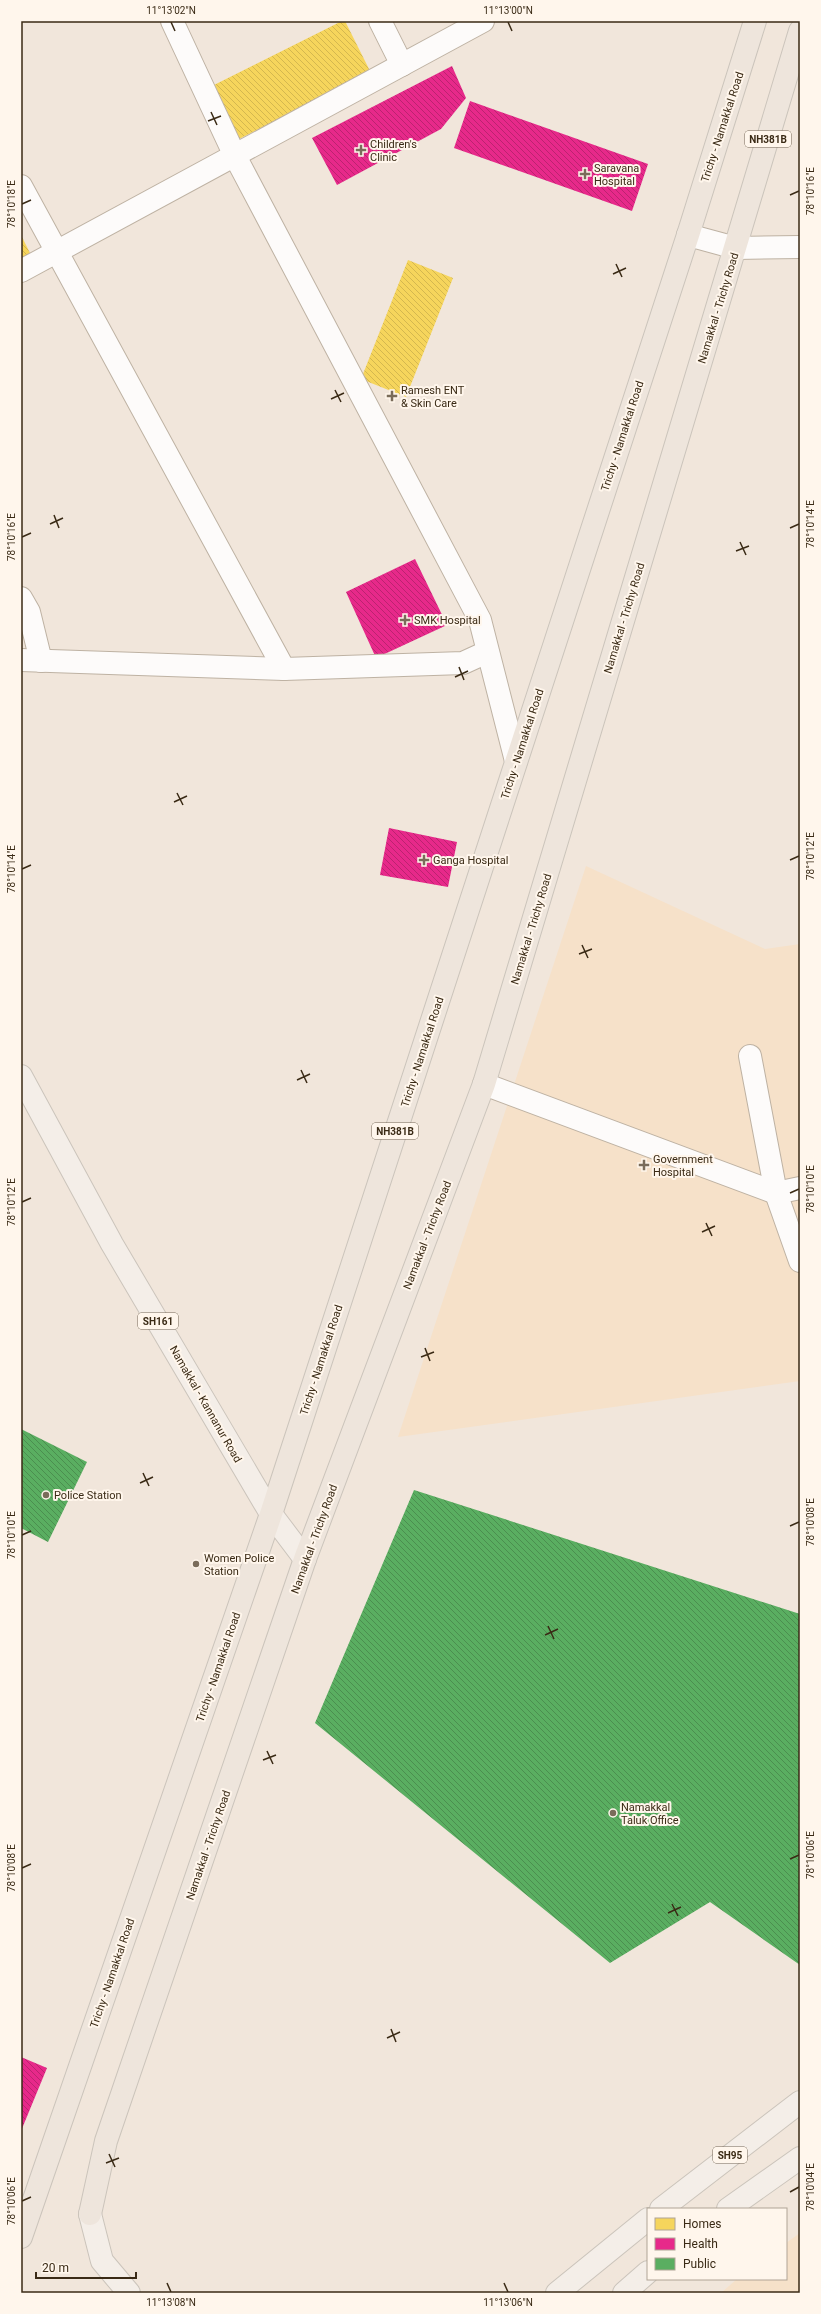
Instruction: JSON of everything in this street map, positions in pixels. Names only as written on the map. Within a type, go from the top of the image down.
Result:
[{"type":"highway","name":"Trichy - Namakkal Road","points":[[21,2237],[271,1514],[688,235],[755,21]]},
{"type":"highway","name":"NH381B","points":[[736,248],[800,31]]},
{"type":"highway","name":"Namakkal - Trichy Road","points":[[90,2214],[106,2141],[305,1559],[484,1084],[736,248]]},
{"type":"main road","name":"Namakkal - Kannanur Road","points":[[21,1076],[112,1244],[271,1514],[305,1559]]},
{"type":"main road","name":"SH95","points":[[662,2208],[800,2102]]},
{"type":"main road","points":[[729,2208],[800,2158]]},
{"type":"main road","points":[[90,2214],[102,2261],[129,2293]]},
{"type":"main road","points":[[557,2293],[647,2220]]},
{"type":"main road","points":[[624,2293],[647,2273]]},
{"type":"street","points":[[172,21],[235,156],[480,620],[516,761]]},
{"type":"street","points":[[380,21],[402,65]]},
{"type":"street","points":[[21,271],[483,21]]},
{"type":"street","points":[[21,186],[284,669]]},
{"type":"street","points":[[688,235],[736,248],[800,247]]},
{"type":"street","points":[[21,598],[29,612],[31,660],[284,669],[463,663],[487,652],[488,655]]},
{"type":"street","points":[[750,1056],[776,1193],[800,1262]]},
{"type":"street","points":[[484,1084],[776,1193],[800,1188]]},
{"type":"shaded area","name":"Government Hospital","points":[[586,866],[765,949],[800,944],[800,1381],[398,1437]]},
{"type":"shaded area","points":[[800,2233],[800,2293],[721,2293],[736,2280],[787,2280],[787,2242]]},
{"type":"building: Homes","points":[[342,21],[345,21],[371,73],[231,143],[204,90]]},
{"type":"building: Homes","points":[[21,235],[32,257],[21,262]]},
{"type":"building: Homes","points":[[408,260],[453,278],[406,397],[361,379]]},
{"type":"building: Health","points":[[452,66],[466,98],[441,129],[337,185],[312,138]]},
{"type":"building: Health","points":[[470,101],[648,164],[632,211],[454,148]]},
{"type":"building: Health","points":[[415,559],[447,625],[376,658],[346,592]]},
{"type":"building: Health","points":[[389,828],[457,842],[448,887],[380,875]]},
{"type":"building: Health","points":[[21,2057],[47,2068],[21,2131]]},
{"type":"building: Public","name":"Police Station","points":[[21,1429],[87,1462],[48,1542],[21,1528]]},
{"type":"building: Public","name":"Namakkal Taluk Office","points":[[414,1490],[800,1614],[800,1965],[710,1902],[610,1963],[315,1723]]},
{"type":"place","name":"Children's Clinic","points":[[361,150]]},
{"type":"place","name":"Saravana Hospital","points":[[585,174]]},
{"type":"place","name":"Ramesh ENT & Skin Care","points":[[392,396]]},
{"type":"place","name":"SMK Hospital","points":[[405,620]]},
{"type":"place","name":"Ganga Hospital","points":[[424,860]]},
{"type":"place","name":"Government Hospital","points":[[644,1165]]},
{"type":"place","name":"Police Station","points":[[46,1495]]},
{"type":"place","name":"Women Police Station","points":[[196,1564]]},
{"type":"place","name":"Namakkal Taluk Office","points":[[613,1813]]}]
